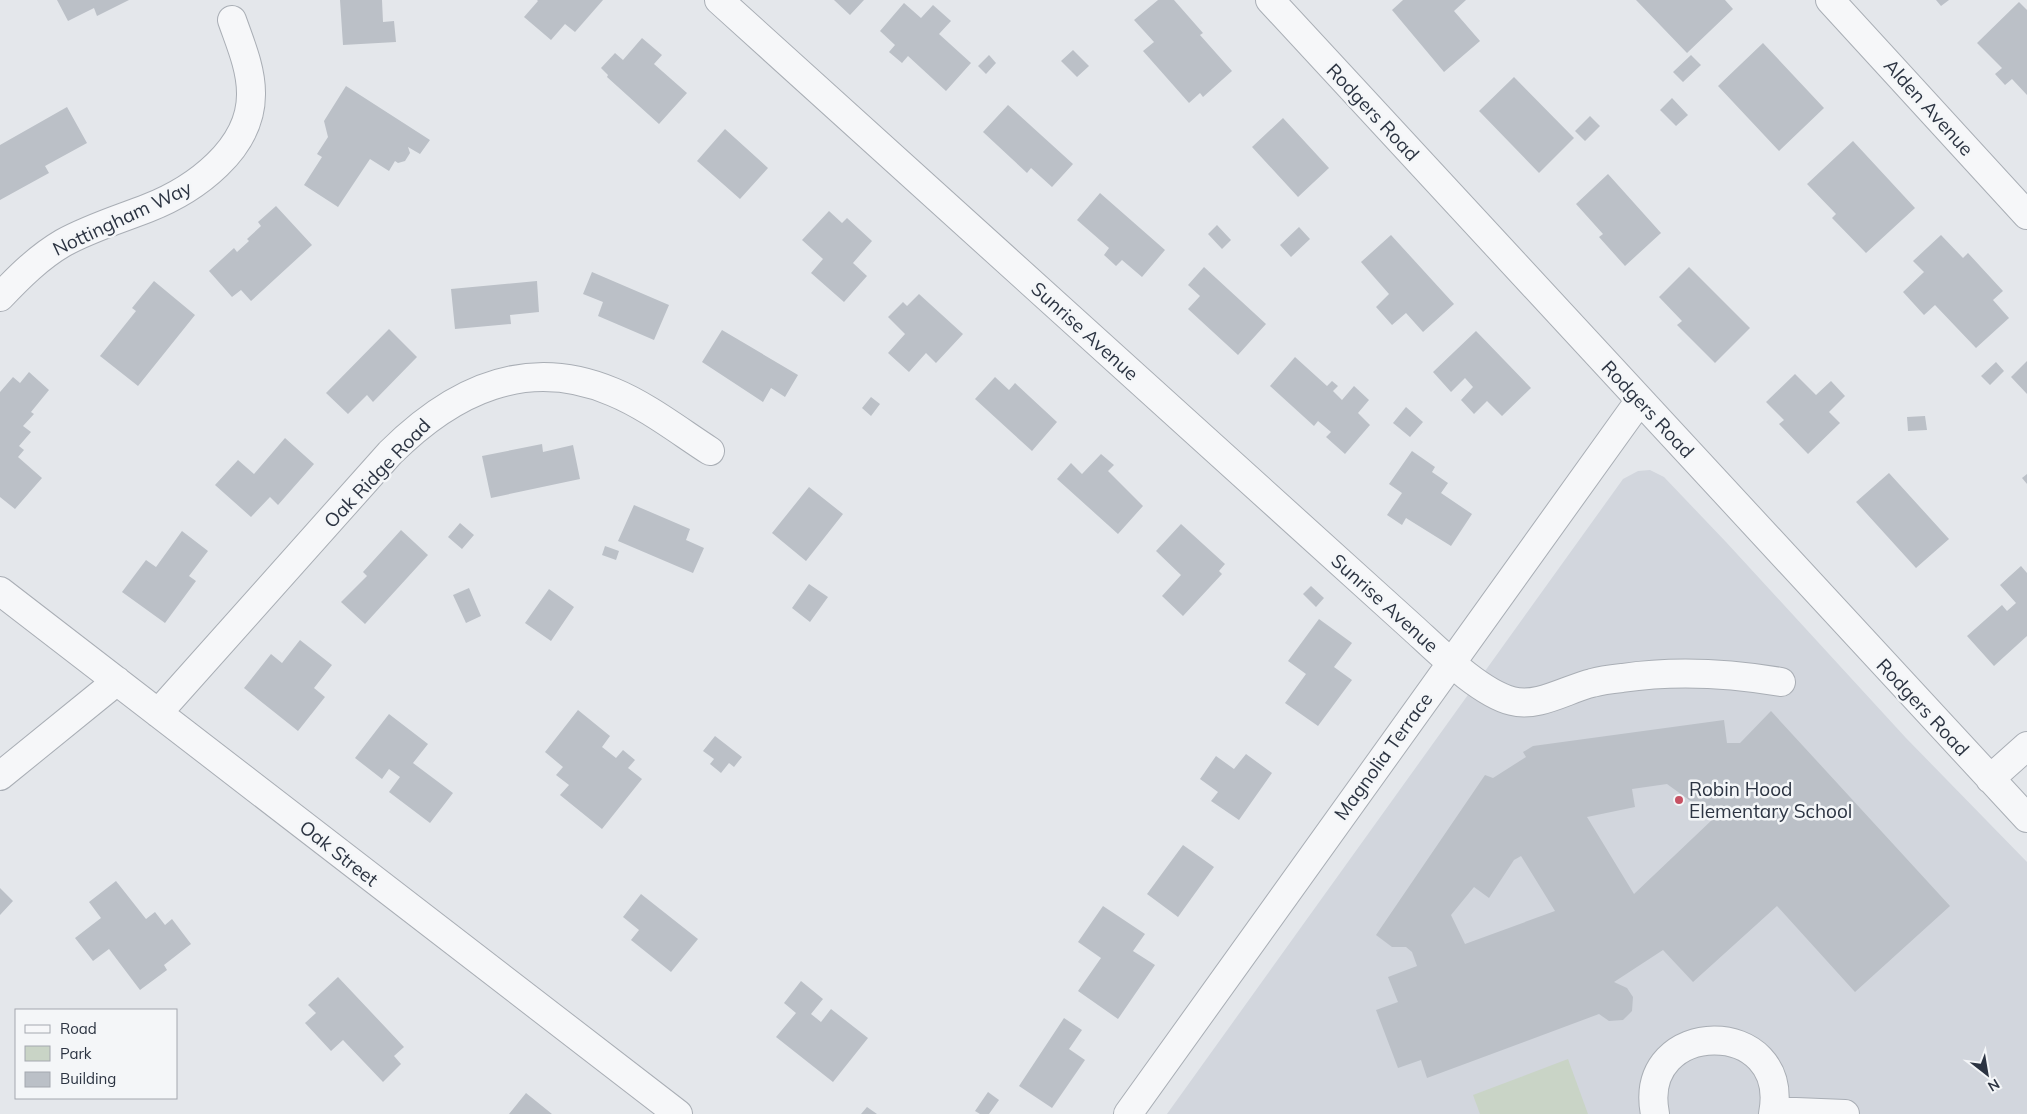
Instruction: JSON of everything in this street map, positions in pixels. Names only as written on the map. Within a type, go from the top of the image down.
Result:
[{"type":"street","name":"Sunrise Avenue","points":[[719,0],[1451,662],[1499,696],[1519,702],[1534,701],[1592,683],[1655,674],[1719,673],[1781,682]]},
{"type":"street","name":"Rodgers Road","points":[[1270,0],[2027,818]]},
{"type":"street","name":"Alden Avenue","points":[[1830,0],[2027,215]]},
{"type":"street","name":"Nottingham Way","points":[[0,297],[51,250],[78,235],[167,200],[204,178],[222,160],[243,128],[251,101],[249,72],[232,20]]},
{"type":"street","name":"Oak Ridge Road","points":[[158,713],[396,448],[428,419],[466,395],[489,386],[539,377],[562,377],[589,383],[634,402],[710,451]]},
{"type":"street","name":"Magnolia Terrace","points":[[1128,1114],[1640,400]]},
{"type":"street","name":"Oak Street","points":[[0,591],[674,1113]]},
{"type":"street","points":[[0,776],[116,681]]},
{"type":"street","points":[[1990,779],[2027,746]]},
{"type":"street","points":[[1655,1114],[1653,1094],[1655,1082],[1667,1062],[1685,1046],[1708,1039],[1732,1041],[1753,1053],[1761,1061],[1772,1082],[1775,1094],[1773,1112],[1845,1114]]},
{"type":"shaded area","name":"Robin Hood Elementary School","points":[[1650,470],[1664,477],[1906,738],[2027,862],[2027,1114],[1167,1114],[1623,479],[1638,471]]},
{"type":"green space","points":[[1568,1059],[1588,1114],[1480,1114],[1473,1095]]},
{"type":"building","points":[[57,0],[129,0],[97,16],[94,8],[68,21]]},
{"type":"building","points":[[340,0],[382,0],[383,22],[394,21],[396,42],[343,45]]},
{"type":"building","points":[[537,0],[603,0],[575,32],[565,24],[551,40],[524,17]]},
{"type":"building","points":[[834,0],[864,0],[850,15]]},
{"type":"building","points":[[1158,0],[1174,0],[1203,33],[1200,35],[1232,71],[1203,97],[1200,93],[1189,103],[1143,51],[1154,42],[1134,20]]},
{"type":"building","points":[[1403,0],[1466,0],[1454,11],[1480,41],[1444,72],[1392,10]]},
{"type":"building","points":[[1636,0],[1725,0],[1733,9],[1687,53]]},
{"type":"building","points":[[1936,0],[1949,0],[1941,6]]},
{"type":"building","points":[[2019,2],[2027,10],[2027,95],[2012,79],[2005,85],[1995,74],[2002,68],[1977,43]]},
{"type":"building","points":[[904,3],[921,18],[933,5],[951,21],[939,34],[971,63],[946,91],[908,56],[902,63],[889,52],[895,45],[880,31]]},
{"type":"building","points":[[642,38],[662,55],[654,64],[687,93],[659,124],[607,77],[608,75],[601,68],[615,53],[623,60]]},
{"type":"building","points":[[1763,43],[1824,108],[1779,151],[1718,86]]},
{"type":"building","points":[[1073,50],[1089,66],[1077,77],[1061,61]]},
{"type":"building","points":[[989,55],[996,63],[986,74],[978,66]]},
{"type":"building","points":[[1691,55],[1701,65],[1683,82],[1673,72]]},
{"type":"building","points":[[1514,77],[1574,138],[1539,173],[1479,111]]},
{"type":"building","points":[[346,86],[430,140],[420,154],[408,147],[410,153],[405,161],[398,163],[395,161],[389,171],[370,159],[338,207],[304,185],[322,157],[317,154],[328,137],[324,121]]},
{"type":"building","points":[[1672,98],[1688,115],[1676,126],[1660,110]]},
{"type":"building","points":[[1008,105],[1073,164],[1052,187],[1031,168],[1027,173],[983,132]]},
{"type":"building","points":[[67,107],[87,143],[45,166],[49,173],[0,200],[0,145]]},
{"type":"building","points":[[1590,116],[1600,126],[1585,141],[1575,131]]},
{"type":"building","points":[[1283,118],[1329,168],[1298,197],[1252,147]]},
{"type":"building","points":[[725,129],[768,168],[740,199],[697,161]]},
{"type":"building","points":[[1853,141],[1915,208],[1866,253],[1832,218],[1836,214],[1807,184]]},
{"type":"building","points":[[1608,174],[1661,233],[1625,266],[1599,237],[1603,234],[1576,204]]},
{"type":"building","points":[[1100,193],[1165,250],[1142,277],[1122,260],[1116,266],[1104,255],[1109,248],[1077,220]]},
{"type":"building","points":[[276,206],[312,245],[251,301],[241,290],[232,297],[209,271],[234,248],[237,252],[249,241],[247,239],[261,226],[258,222]]},
{"type":"building","points":[[829,211],[842,223],[847,218],[872,241],[853,263],[867,276],[844,302],[811,273],[823,259],[802,240]]},
{"type":"building","points":[[1217,225],[1231,240],[1222,249],[1208,234]]},
{"type":"building","points":[[1299,227],[1310,239],[1291,257],[1280,245]]},
{"type":"building","points":[[1391,235],[1454,304],[1423,332],[1406,313],[1392,325],[1376,307],[1389,294],[1361,262]]},
{"type":"building","points":[[1941,235],[1963,258],[1968,253],[2003,291],[1993,300],[2009,318],[1976,348],[1935,305],[1924,315],[1903,292],[1924,272],[1913,261]]},
{"type":"building","points":[[1204,267],[1266,324],[1238,355],[1188,309],[1200,296],[1188,285]]},
{"type":"building","points":[[1689,267],[1750,328],[1715,363],[1677,325],[1682,321],[1659,297]]},
{"type":"building","points":[[592,272],[669,305],[654,340],[598,316],[603,302],[583,294]]},
{"type":"building","points":[[154,281],[195,315],[138,386],[100,356],[136,311],[132,308]]},
{"type":"building","points":[[537,281],[539,312],[510,315],[511,324],[455,329],[451,289]]},
{"type":"building","points":[[919,294],[963,334],[936,363],[926,353],[909,372],[888,353],[905,334],[888,317],[903,302],[907,306]]},
{"type":"building","points":[[389,329],[417,357],[373,402],[367,395],[348,414],[326,393]]},
{"type":"building","points":[[722,330],[798,375],[785,397],[771,388],[763,402],[702,362]]},
{"type":"building","points":[[1476,331],[1531,388],[1502,416],[1487,401],[1474,414],[1461,400],[1473,387],[1465,378],[1451,392],[1433,372]]},
{"type":"building","points":[[1295,357],[1327,386],[1332,381],[1338,386],[1333,391],[1342,400],[1354,386],[1369,400],[1358,413],[1370,425],[1345,454],[1326,437],[1331,432],[1318,421],[1314,426],[1270,386]]},
{"type":"building","points":[[2027,361],[2027,394],[2011,377]]},
{"type":"building","points":[[1996,362],[2004,371],[1990,385],[1981,376]]},
{"type":"building","points":[[29,372],[49,390],[31,412],[34,414],[23,426],[31,432],[19,446],[24,450],[18,457],[42,478],[15,509],[0,497],[0,392],[13,377],[20,383]]},
{"type":"building","points":[[1795,374],[1816,395],[1831,381],[1845,396],[1829,412],[1840,423],[1808,454],[1779,424],[1784,420],[1766,402]]},
{"type":"building","points":[[995,377],[1009,390],[1015,383],[1057,422],[1032,451],[975,399]]},
{"type":"building","points":[[871,397],[880,404],[871,416],[862,408]]},
{"type":"building","points":[[1406,407],[1423,422],[1410,437],[1393,423]]},
{"type":"building","points":[[1925,416],[1927,430],[1908,431],[1907,417]]},
{"type":"building","points":[[285,438],[314,464],[278,505],[270,497],[251,517],[215,485],[238,460],[254,474]]},
{"type":"building","points":[[542,444],[543,452],[573,445],[580,479],[491,498],[482,456]]},
{"type":"building","points":[[1412,451],[1435,467],[1432,472],[1448,483],[1441,493],[1472,514],[1451,546],[1406,518],[1402,525],[1387,515],[1402,493],[1389,484]]},
{"type":"building","points":[[1101,454],[1114,465],[1108,471],[1143,506],[1118,534],[1057,479],[1071,463],[1082,474]]},
{"type":"building","points":[[1889,473],[1949,539],[1916,568],[1856,502]]},
{"type":"building","points":[[2027,474],[2027,484],[2022,478]]},
{"type":"building","points":[[809,487],[843,514],[806,561],[772,533]]},
{"type":"building","points":[[634,505],[690,529],[686,540],[704,548],[693,573],[618,541]]},
{"type":"building","points":[[460,523],[474,535],[462,549],[448,537]]},
{"type":"building","points":[[1181,524],[1225,564],[1219,571],[1222,574],[1183,616],[1162,596],[1181,575],[1156,551]]},
{"type":"building","points":[[401,530],[428,555],[365,624],[341,602],[367,576],[363,572]]},
{"type":"building","points":[[182,531],[208,551],[189,576],[196,581],[165,623],[122,592],[146,560],[156,567]]},
{"type":"building","points":[[605,546],[619,551],[616,560],[602,555]]},
{"type":"building","points":[[2021,566],[2027,573],[2027,636],[1994,666],[1967,636],[2002,605],[2007,611],[2016,603],[2000,585]]},
{"type":"building","points":[[809,584],[828,597],[810,622],[792,608]]},
{"type":"building","points":[[1311,586],[1324,598],[1316,607],[1303,594]]},
{"type":"building","points":[[469,588],[481,616],[466,623],[453,595]]},
{"type":"building","points":[[549,589],[574,607],[551,641],[525,623]]},
{"type":"building","points":[[1319,619],[1352,643],[1334,667],[1352,680],[1318,726],[1285,703],[1306,674],[1288,661]]},
{"type":"building","points":[[300,640],[332,665],[314,688],[325,697],[298,731],[244,688],[271,654],[282,663]]},
{"type":"building","points":[[578,710],[610,736],[602,747],[616,758],[623,750],[635,760],[628,768],[642,779],[602,829],[560,795],[569,785],[556,775],[563,767],[545,752]]},
{"type":"building","points":[[1771,711],[1950,906],[1855,992],[1777,906],[1693,982],[1663,950],[1614,982],[1627,988],[1633,997],[1632,1011],[1623,1020],[1609,1021],[1599,1014],[1427,1078],[1421,1060],[1398,1068],[1376,1010],[1398,1002],[1388,977],[1417,966],[1412,952],[1406,947],[1392,947],[1376,935],[1485,775],[1493,778],[1526,757],[1523,752],[1533,746],[1724,720],[1727,743],[1740,743]],"holes":[[[1667,784],[1714,818],[1634,894],[1587,817],[1635,807],[1632,789]],[[1521,856],[1555,911],[1465,944],[1451,915],[1474,887],[1489,898],[1514,860]]]},
{"type":"building","points":[[389,714],[428,744],[413,763],[453,793],[430,823],[389,792],[400,777],[389,769],[382,779],[355,758]]},
{"type":"building","points":[[715,736],[742,757],[734,767],[729,763],[721,773],[710,764],[714,759],[703,751]]},
{"type":"building","points":[[1246,754],[1272,773],[1239,820],[1211,801],[1218,792],[1200,779],[1216,756],[1234,769]]},
{"type":"building","points":[[1183,845],[1214,867],[1178,917],[1147,894]]},
{"type":"building","points":[[116,881],[146,919],[155,912],[165,925],[172,919],[191,944],[164,965],[167,970],[140,990],[109,949],[93,961],[75,938],[101,918],[89,902]]},
{"type":"building","points":[[0,888],[13,901],[0,915]]},
{"type":"building","points":[[641,894],[698,939],[671,972],[631,940],[639,930],[623,917]]},
{"type":"building","points":[[1103,906],[1145,934],[1133,951],[1155,965],[1118,1019],[1078,991],[1101,958],[1078,942]]},
{"type":"building","points":[[338,977],[404,1047],[394,1056],[401,1064],[383,1082],[343,1040],[331,1051],[305,1023],[316,1013],[308,1005]]},
{"type":"building","points":[[801,981],[823,999],[811,1014],[821,1022],[831,1009],[868,1038],[833,1082],[776,1037],[796,1013],[784,1003]]},
{"type":"building","points":[[1064,1018],[1082,1030],[1069,1049],[1085,1060],[1052,1108],[1019,1086]]},
{"type":"building","points":[[988,1092],[999,1100],[989,1114],[980,1114],[975,1111]]},
{"type":"building","points":[[526,1093],[552,1114],[509,1114]]},
{"type":"building","points":[[867,1107],[877,1114],[861,1114]]},
{"type":"place","name":"Robin Hood Elementary School","points":[[1679,800]]}]
